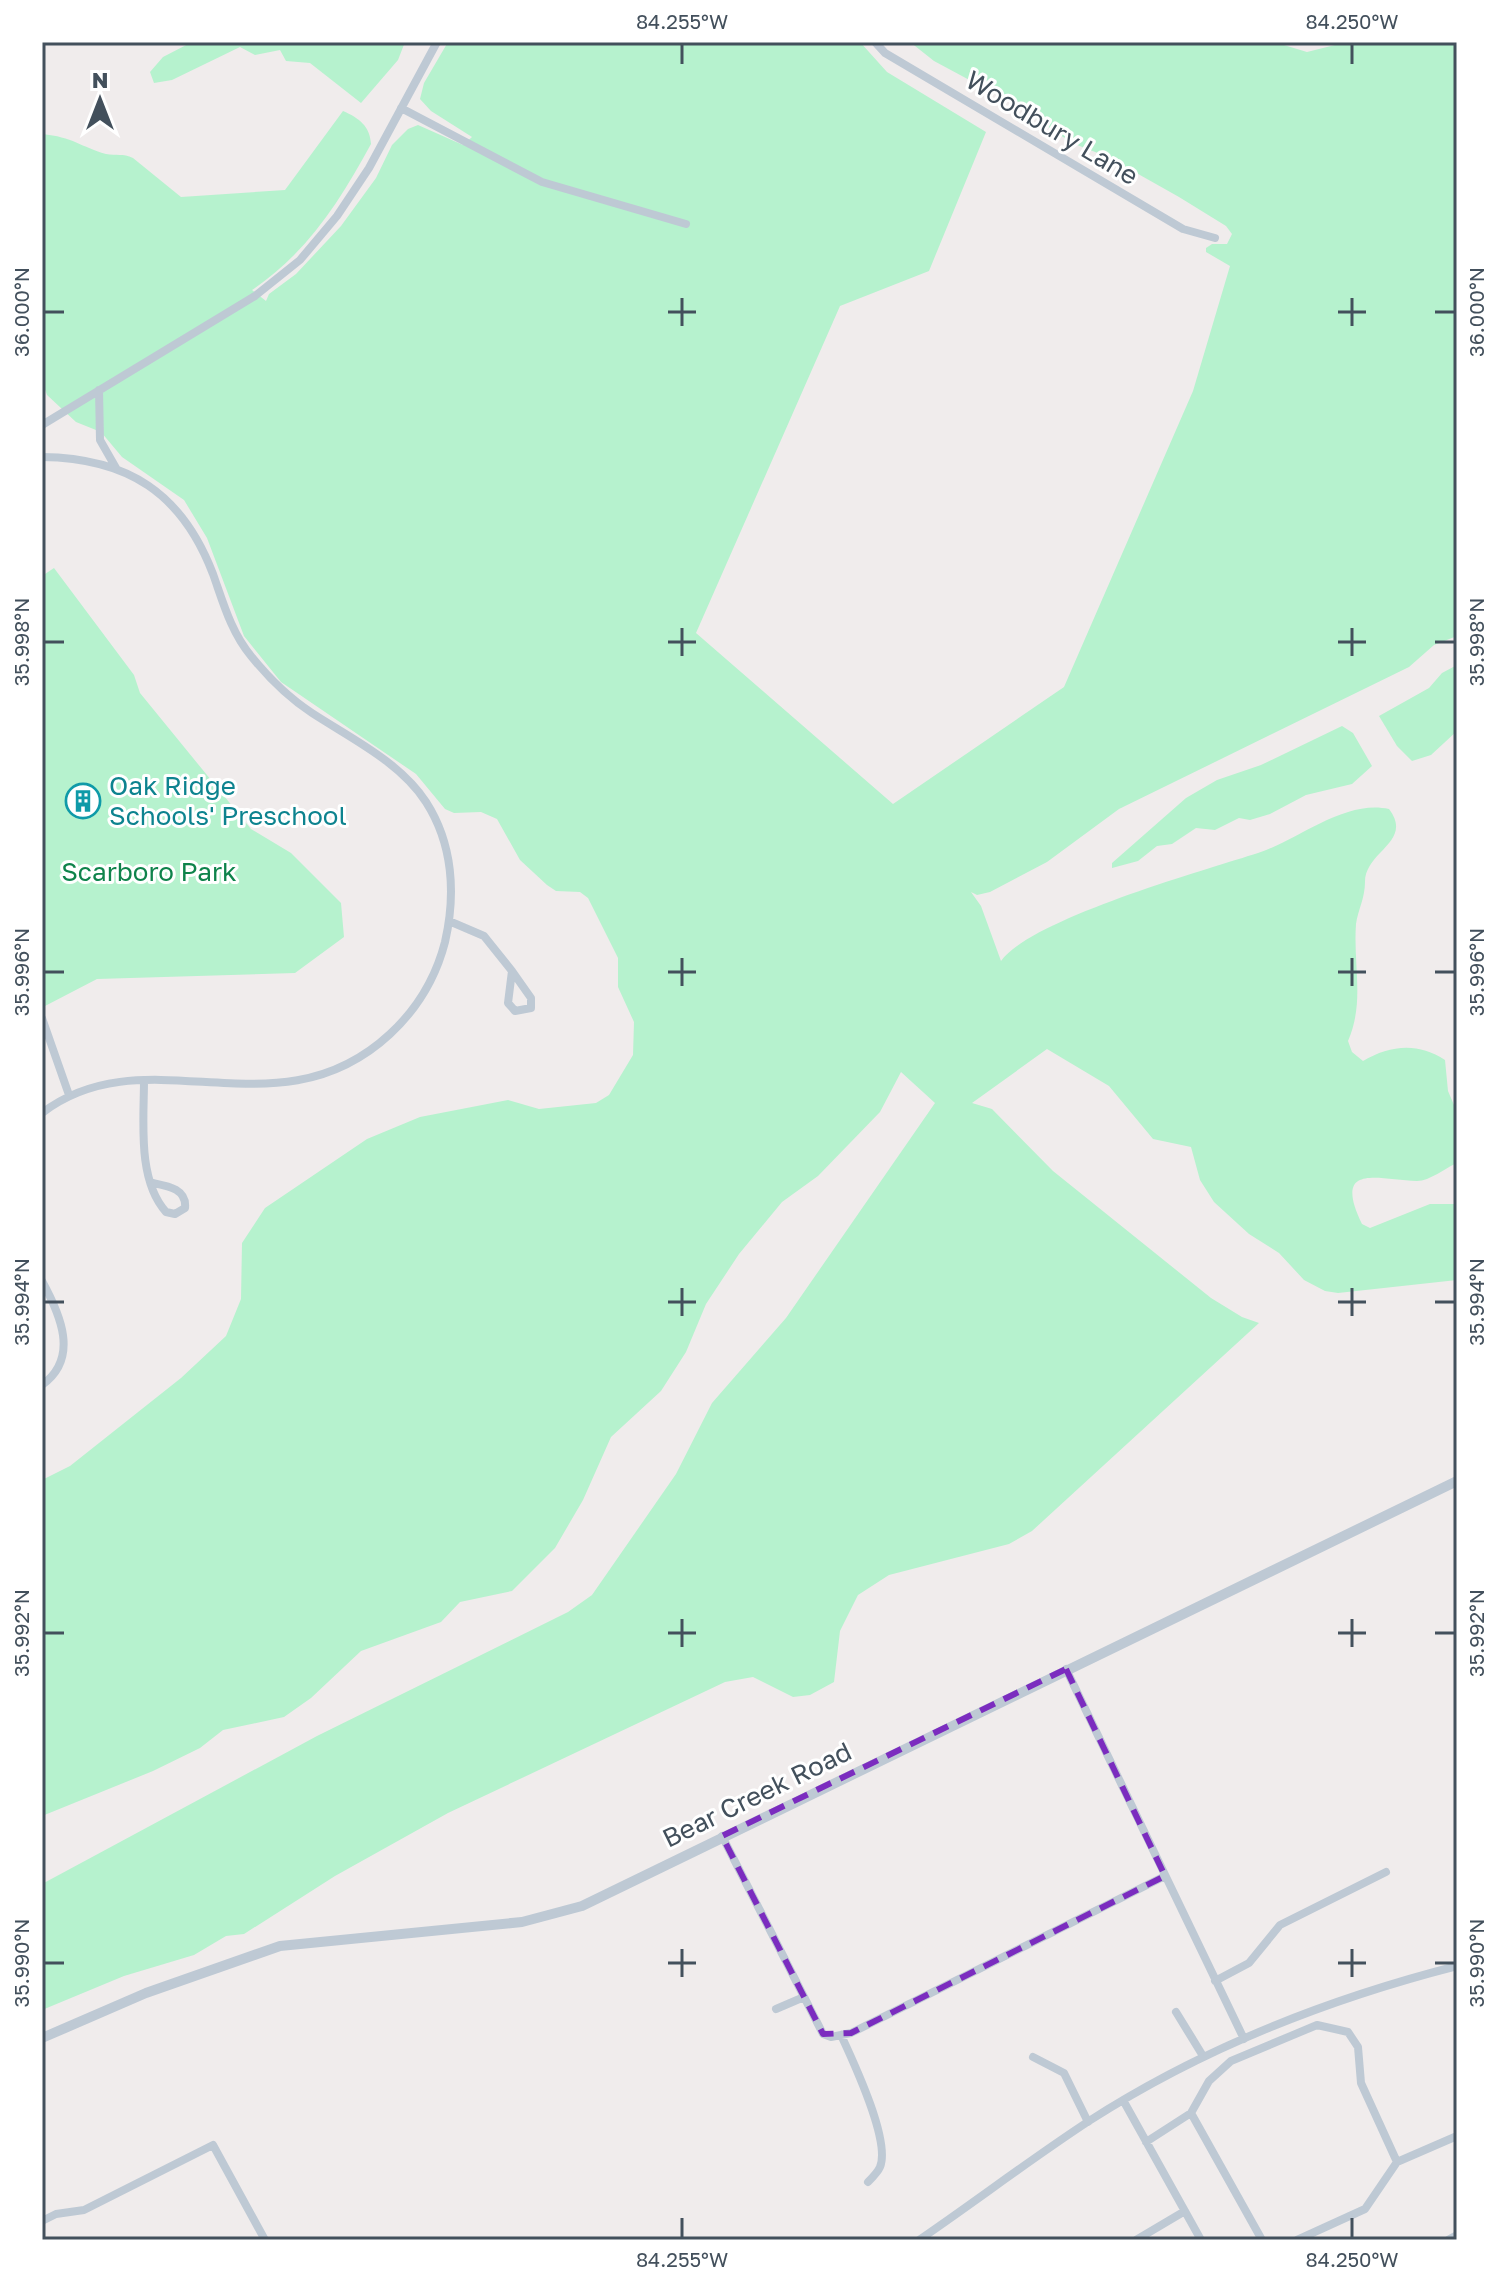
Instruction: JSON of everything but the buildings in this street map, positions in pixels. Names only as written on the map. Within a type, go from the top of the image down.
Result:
[{"type":"street","points":[[42,425],[255,296],[300,260],[337,216],[437,42]]},
{"type":"street","name":"Woodbury Lane","points":[[875,42],[885,53],[1183,229],[1215,238]]},
{"type":"street","points":[[401,108],[542,182],[686,224]]},
{"type":"street","points":[[99,390],[100,440],[116,468]]},
{"type":"street","points":[[42,457],[93,461],[116,468],[156,490],[186,520],[201,543],[237,633],[272,680],[311,713],[391,766],[427,802],[447,850],[452,885],[449,921],[441,957],[411,1012],[380,1043],[345,1065],[314,1078],[273,1085],[144,1080],[104,1084],[69,1095],[42,1113]]},
{"type":"street","points":[[449,921],[484,936],[512,971],[531,998],[531,1008],[526,1012],[515,1011],[508,1003],[512,971]]},
{"type":"street","points":[[42,1018],[69,1095]]},
{"type":"street","points":[[144,1080],[144,1150],[153,1183],[166,1212],[175,1214],[185,1208],[183,1194],[153,1183]]},
{"type":"street","points":[[42,1281],[58,1314],[64,1349],[60,1366],[42,1385]]},
{"type":"street","name":"Bear Creek Road","points":[[42,2038],[146,1993],[280,1946],[549,1918],[582,1906],[1457,1481]]},
{"type":"street","points":[[1066,1669],[1244,2039]]},
{"type":"street","points":[[722,1836],[823,2034],[831,2037],[841,2035],[1165,1876]]},
{"type":"street","points":[[1215,1981],[1249,1963],[1280,1925],[1386,1872]]},
{"type":"street","points":[[919,2240],[1088,2122],[1203,2056],[1342,2000],[1457,1966]]},
{"type":"street","points":[[776,2009],[804,1997]]},
{"type":"street","points":[[1176,2012],[1203,2056]]},
{"type":"street","points":[[1146,2142],[1191,2113],[1209,2081],[1231,2061],[1317,2025],[1348,2032],[1358,2047],[1362,2066],[1361,2083],[1397,2162]]},
{"type":"street","points":[[841,2035],[870,2101],[882,2156],[880,2168],[868,2182]]},
{"type":"street","points":[[1033,2057],[1064,2073],[1088,2122]]},
{"type":"street","points":[[1123,2100],[1201,2240]]},
{"type":"street","points":[[1191,2113],[1262,2240]]},
{"type":"street","points":[[1297,2240],[1365,2209],[1397,2162],[1457,2136]]},
{"type":"street","points":[[42,2221],[56,2214],[84,2210],[213,2145],[265,2240]]},
{"type":"street","points":[[1136,2240],[1185,2211]]},
{"type":"street","points":[[1448,2240],[1457,2235]]},
{"type":"highlighted area","points":[[1066,1669],[1165,1876],[851,2033],[823,2034],[722,1836]]},
{"type":"green space","points":[[192,42],[405,42],[398,60],[361,103],[310,63],[286,61],[280,50],[255,55],[240,47],[172,80],[154,83],[150,72],[163,57]]},
{"type":"green space","points":[[448,42],[860,42],[887,72],[986,132],[929,271],[840,306],[696,633],[893,804],[1064,687],[1193,391],[1230,266],[1206,252],[1206,248],[1212,244],[1227,244],[1232,234],[1226,226],[1179,197],[1108,157],[1072,143],[1016,105],[934,61],[910,42],[1274,42],[1307,52],[1347,42],[1457,42],[1457,636],[1434,645],[1409,667],[1119,809],[1047,862],[990,892],[977,895],[971,892],[981,906],[1001,961],[1018,945],[1082,913],[1258,853],[1339,815],[1372,807],[1389,809],[1396,830],[1367,871],[1356,924],[1357,998],[1348,1041],[1352,1052],[1363,1061],[1383,1052],[1404,1048],[1425,1050],[1445,1060],[1448,1091],[1457,1112],[1457,1163],[1432,1177],[1417,1181],[1364,1179],[1356,1183],[1352,1191],[1362,1224],[1370,1228],[1430,1204],[1457,1204],[1457,1280],[1338,1293],[1325,1291],[1304,1280],[1279,1253],[1249,1234],[1214,1202],[1200,1180],[1191,1147],[1153,1139],[1109,1086],[1047,1049],[972,1103],[992,1109],[1053,1171],[1211,1298],[1242,1317],[1259,1323],[1032,1531],[1009,1544],[889,1575],[858,1595],[840,1631],[834,1682],[810,1695],[793,1697],[753,1677],[725,1682],[448,1813],[335,1876],[244,1934],[226,1936],[194,1955],[124,1976],[42,2010],[42,1884],[317,1736],[568,1612],[592,1595],[676,1474],[712,1403],[786,1318],[935,1103],[901,1072],[880,1112],[818,1176],[782,1202],[739,1254],[706,1304],[686,1352],[661,1391],[611,1437],[583,1500],[555,1548],[512,1591],[460,1602],[441,1622],[361,1651],[311,1698],[284,1717],[223,1730],[200,1748],[153,1771],[42,1816],[42,1480],[70,1466],[181,1378],[226,1336],[241,1299],[242,1243],[265,1208],[367,1139],[420,1117],[508,1100],[539,1109],[596,1103],[609,1095],[633,1055],[634,1022],[618,987],[618,958],[588,898],[580,892],[556,891],[547,885],[520,860],[497,819],[481,812],[454,813],[445,809],[416,774],[281,682],[244,636],[207,538],[184,500],[122,457],[101,432],[76,422],[47,395],[42,381],[42,134],[106,154],[133,158],[181,197],[285,190],[343,111],[359,120],[366,127],[371,144],[347,186],[306,243],[252,290],[266,301],[269,294],[296,274],[341,226],[376,178],[392,145],[408,129],[418,125],[463,145],[472,137],[431,111],[420,99],[424,83]]},
{"type":"green space","name":"Scarboro Park","points":[[54,568],[134,675],[140,693],[251,829],[291,853],[341,903],[344,937],[295,973],[97,979],[45,1006],[42,997],[42,576]]},
{"type":"green space","points":[[1457,665],[1457,731],[1431,755],[1412,761],[1397,746],[1379,716],[1429,688],[1442,673]]},
{"type":"green space","points":[[1342,726],[1353,733],[1372,766],[1352,784],[1306,795],[1270,814],[1250,820],[1239,818],[1215,830],[1196,828],[1172,844],[1157,846],[1138,861],[1112,868],[1112,863],[1186,798],[1217,780],[1261,765]]},
{"type":"place","name":"Oak Ridge Schools' Preschool","points":[[83,801]]}]
